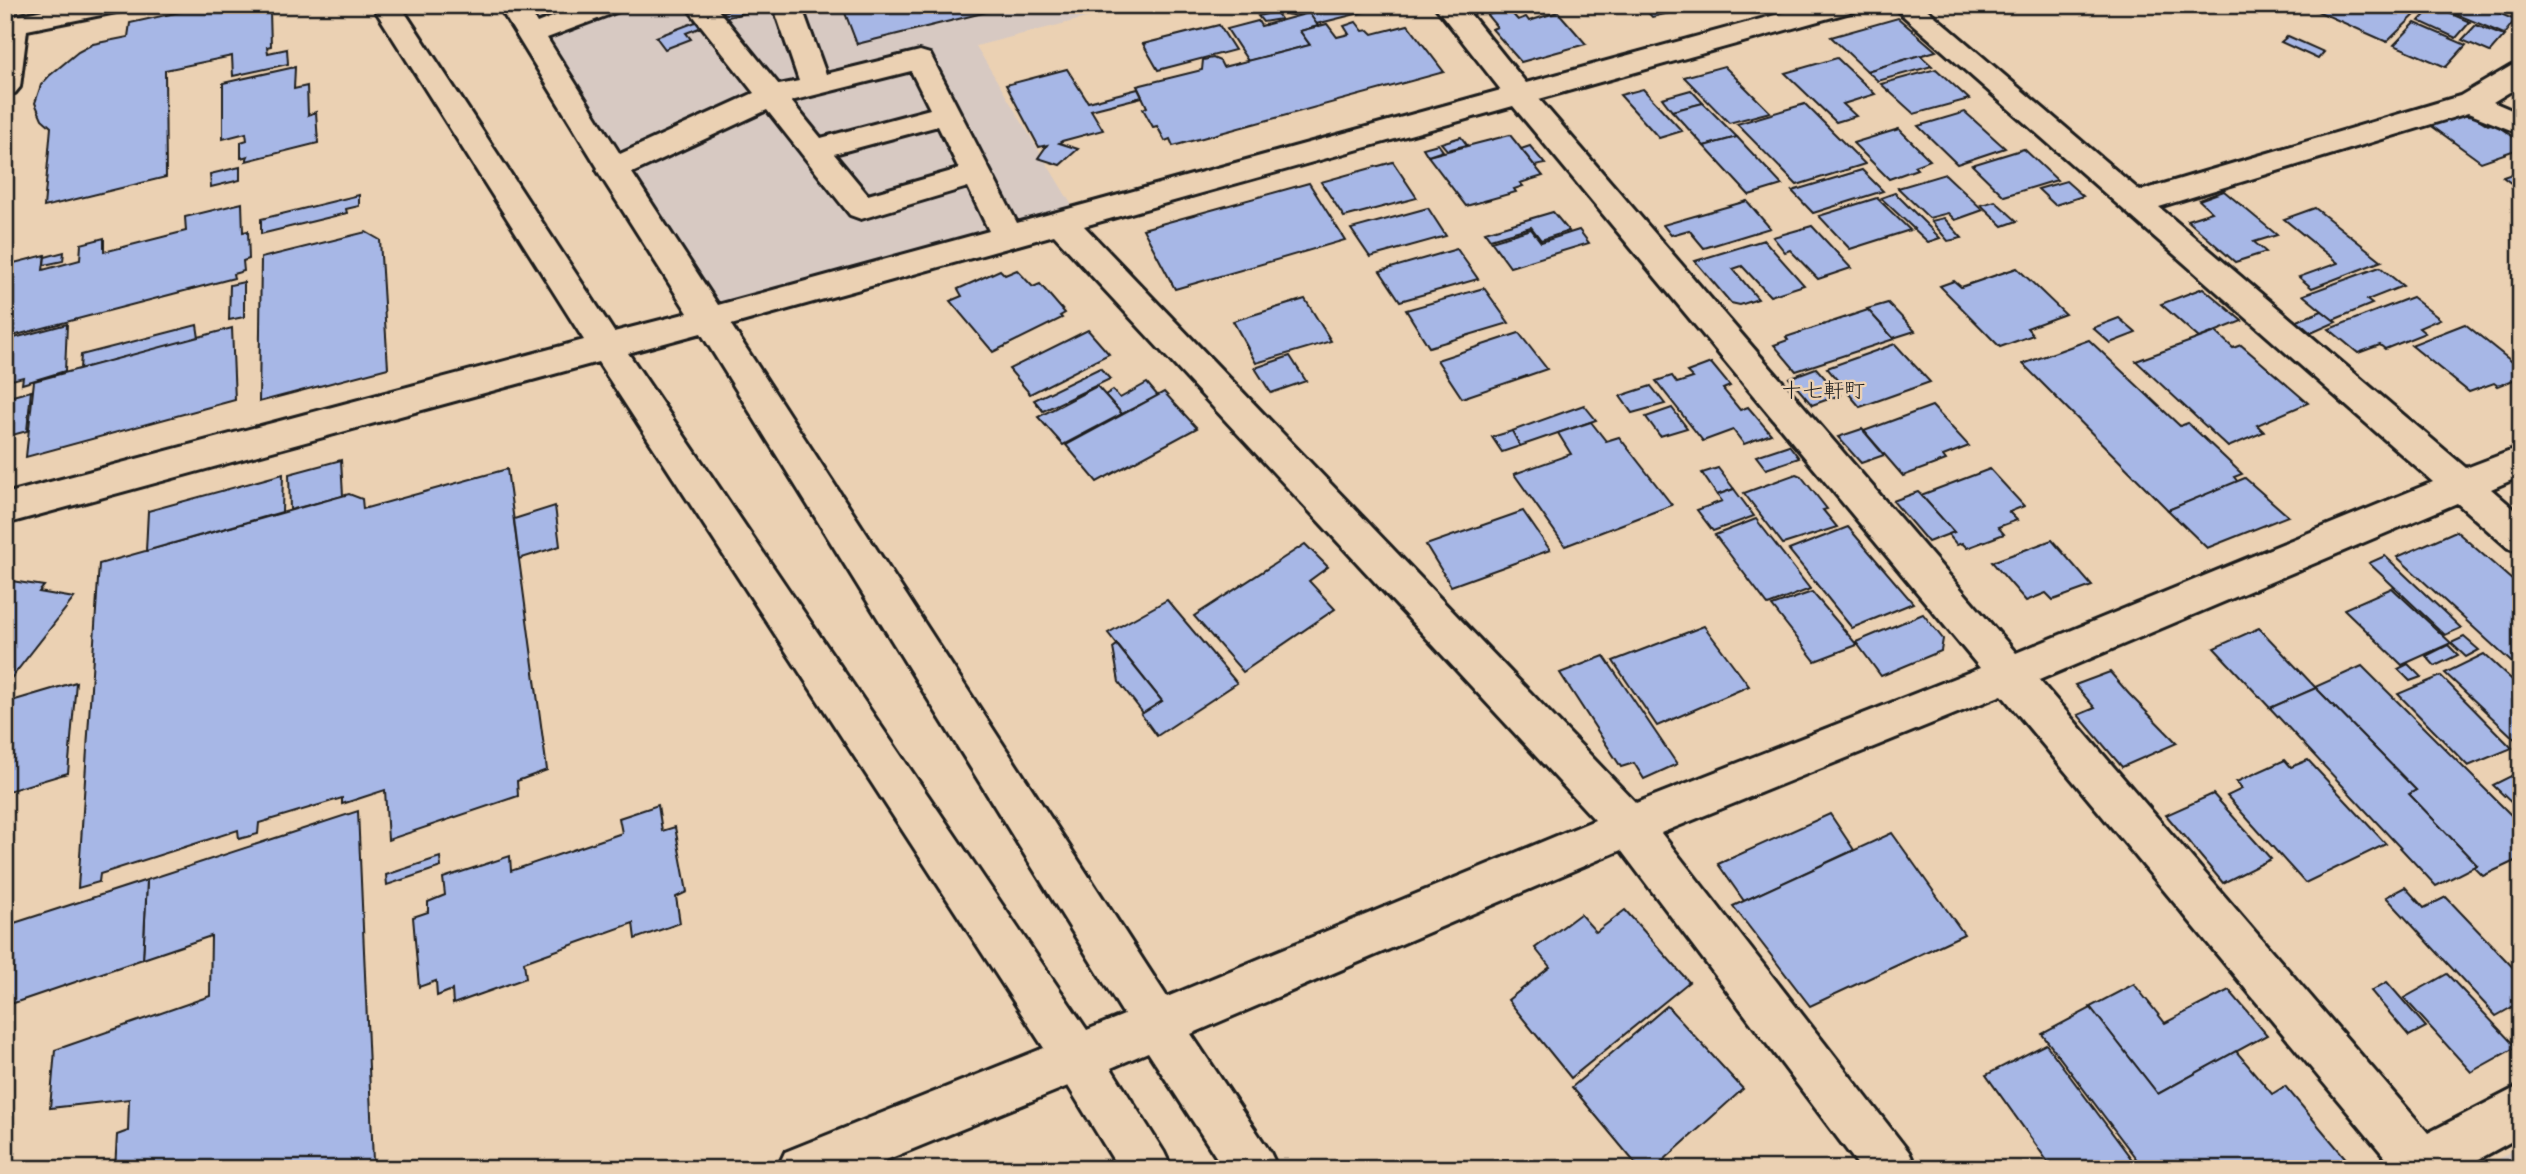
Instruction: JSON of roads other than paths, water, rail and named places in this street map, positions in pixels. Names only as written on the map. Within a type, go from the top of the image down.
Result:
[{"type":"street","points":[[5,87],[8,19],[111,5]]},
{"type":"street","points":[[386,5],[607,347],[1078,1058],[1147,1169]]},
{"type":"street","points":[[512,5],[612,170],[710,319],[1156,1025],[1253,1169]]},
{"type":"street","points":[[530,35],[609,5]]},
{"type":"street","points":[[699,5],[861,208],[976,174]]},
{"type":"street","points":[[787,5],[815,85]]},
{"type":"street","points":[[1448,5],[1520,95],[2424,1166],[2521,1109]]},
{"type":"street","points":[[5,509],[710,319],[1844,5]]},
{"type":"street","points":[[1905,5],[2521,537]]},
{"type":"street","points":[[612,170],[773,96],[920,60],[1008,237]]},
{"type":"street","points":[[2135,203],[2470,103],[2521,72]]},
{"type":"street","points":[[2470,103],[2521,125]]},
{"type":"street","points":[[815,149],[947,114]]},
{"type":"street","points":[[1061,222],[1629,826],[1892,1169]]},
{"type":"street","points":[[802,1169],[1078,1058],[1629,826],[2010,674],[2521,461]]},
{"type":"district","name":"十七軒町","points":[[1823,390]]}]
